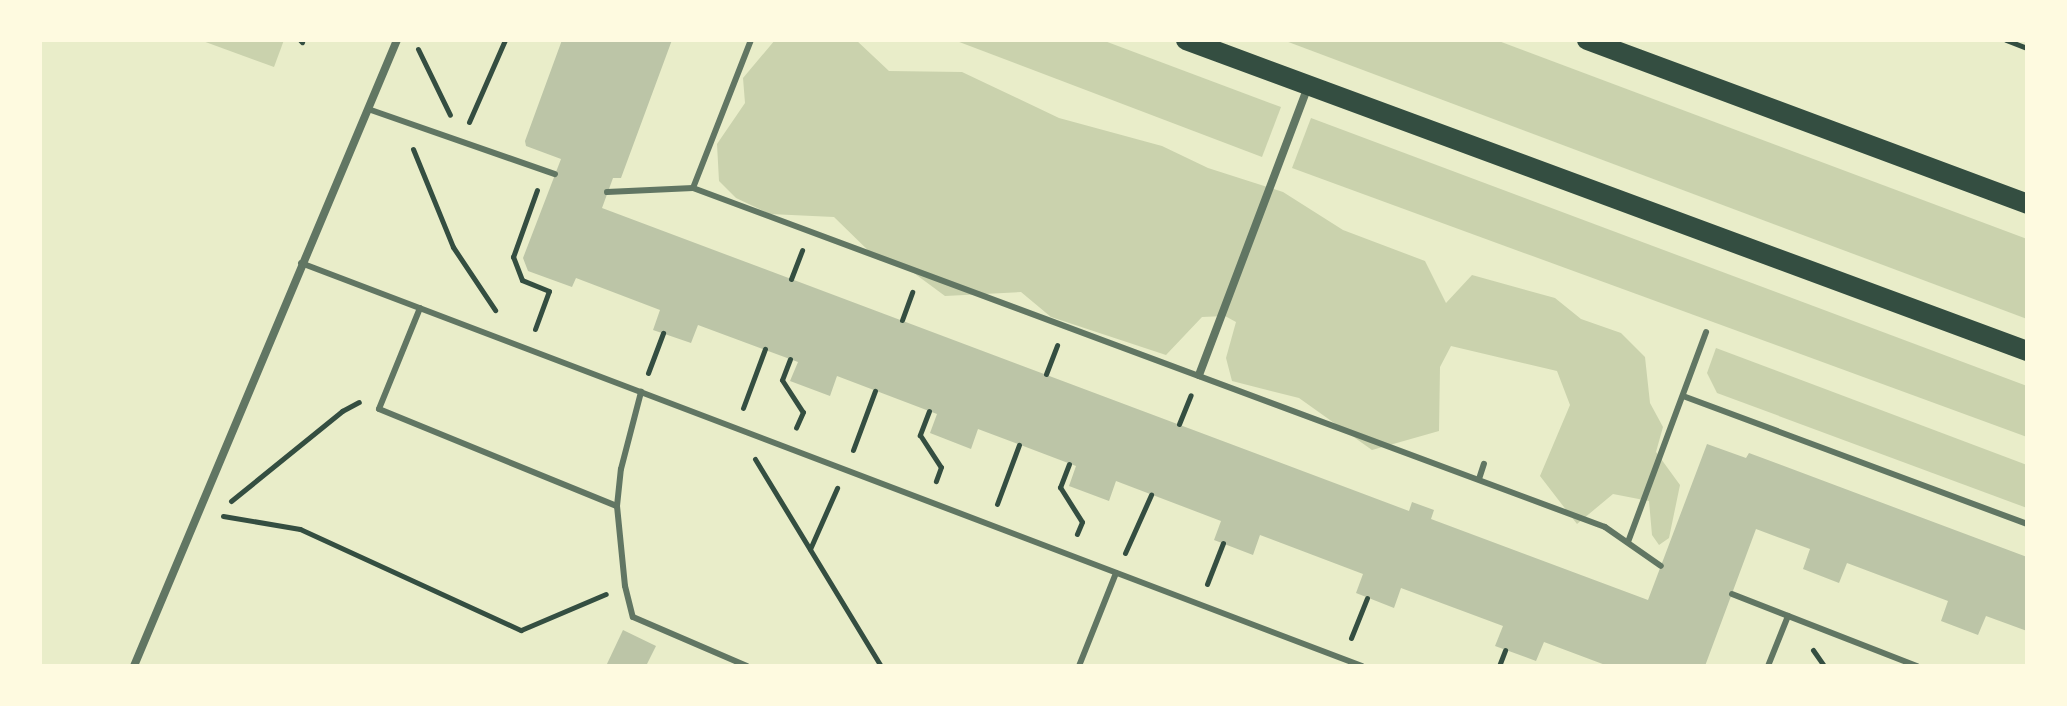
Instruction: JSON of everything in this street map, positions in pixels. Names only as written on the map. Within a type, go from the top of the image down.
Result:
[{"type":"main road","points":[[1186,40],[2027,351]]},
{"type":"main road","points":[[1587,40],[2027,204]]},
{"type":"street","points":[[134,666],[397,40]]},
{"type":"street","points":[[1199,375],[1308,86]]},
{"type":"lane","points":[[693,188],[751,40]]},
{"type":"lane","points":[[368,109],[555,174]]},
{"type":"lane","points":[[607,192],[693,188],[1605,527],[1661,566]]},
{"type":"lane","points":[[301,263],[1362,666]]},
{"type":"lane","points":[[420,308],[379,409],[617,506]]},
{"type":"lane","points":[[1628,542],[1706,332]]},
{"type":"lane","points":[[641,392],[621,469],[617,506],[625,586],[633,617],[747,666]]},
{"type":"lane","points":[[1683,396],[2027,524]]},
{"type":"lane","points":[[1479,479],[1484,464]]},
{"type":"lane","points":[[1079,666],[1116,573]]},
{"type":"lane","points":[[1732,594],[1917,666]]},
{"type":"lane","points":[[1768,666],[1788,616]]},
{"type":"path","points":[[461,141],[505,40]]},
{"type":"path","points":[[2006,40],[2027,48]]},
{"type":"path","points":[[410,45],[422,50],[461,141]]},
{"type":"path","points":[[401,120],[453,247],[517,345]]},
{"type":"path","points":[[528,349],[549,291],[522,280],[513,257],[544,170]]},
{"type":"path","points":[[641,392],[663,333]]},
{"type":"path","points":[[765,349],[735,428],[881,666]]},
{"type":"path","points":[[788,448],[803,412],[782,380],[790,359]]},
{"type":"path","points":[[388,388],[342,411],[215,515],[300,529],[521,630],[625,586]]},
{"type":"path","points":[[810,550],[875,391]]},
{"type":"path","points":[[928,501],[941,467],[920,435],[929,411]]},
{"type":"path","points":[[989,524],[1019,445]]},
{"type":"path","points":[[1069,464],[1060,487],[1082,522],[1069,555]]},
{"type":"path","points":[[1116,573],[1151,495]]},
{"type":"path","points":[[1200,604],[1223,543]]},
{"type":"path","points":[[1343,659],[1367,598]]},
{"type":"path","points":[[1499,666],[1505,650]]},
{"type":"green space","points":[[200,40],[284,40],[274,67]]},
{"type":"green space","points":[[775,40],[856,40],[889,71],[962,72],[1059,118],[1162,146],[1208,168],[1283,192],[1343,230],[1425,261],[1446,303],[1472,275],[1555,298],[1581,319],[1621,333],[1645,357],[1650,403],[1663,427],[1656,452],[1680,485],[1669,538],[1659,545],[1652,535],[1649,501],[1613,494],[1577,524],[1540,476],[1570,405],[1557,371],[1451,346],[1440,367],[1439,431],[1372,450],[1299,398],[1232,381],[1226,358],[1236,322],[1225,316],[1202,317],[1166,355],[1051,317],[1021,292],[945,296],[903,265],[878,260],[834,217],[770,214],[736,198],[719,181],[717,144],[745,103],[743,78]]},
{"type":"green space","points":[[954,40],[1102,40],[1281,107],[1262,157]]},
{"type":"green space","points":[[1283,40],[1496,40],[2027,239],[2027,319]]},
{"type":"green space","points":[[1311,118],[2027,386],[2027,437],[1292,168]]},
{"type":"green space","points":[[1716,348],[2027,465],[2027,508],[1717,393],[1707,373]]},
{"type":"building","points":[[562,40],[672,40],[621,178],[613,178],[602,208],[1409,511],[1412,502],[1434,510],[1431,519],[1648,600],[1707,444],[1746,458],[1749,453],[2027,557],[2027,631],[1986,616],[1978,635],[1941,621],[1948,601],[1847,563],[1839,583],[1803,569],[1810,549],[1756,529],[1705,666],[1608,666],[1544,642],[1536,661],[1495,646],[1503,626],[1401,588],[1394,608],[1356,593],[1363,574],[1260,535],[1253,555],[1214,540],[1221,521],[1116,481],[1109,501],[1069,486],[1076,466],[978,429],[971,449],[930,433],[937,414],[837,376],[830,396],[790,381],[798,362],[698,325],[691,343],[653,330],[660,310],[576,278],[572,287],[528,271],[523,258],[561,159],[526,146],[525,141]]},
{"type":"building","points":[[623,630],[656,646],[646,666],[606,666]]}]
